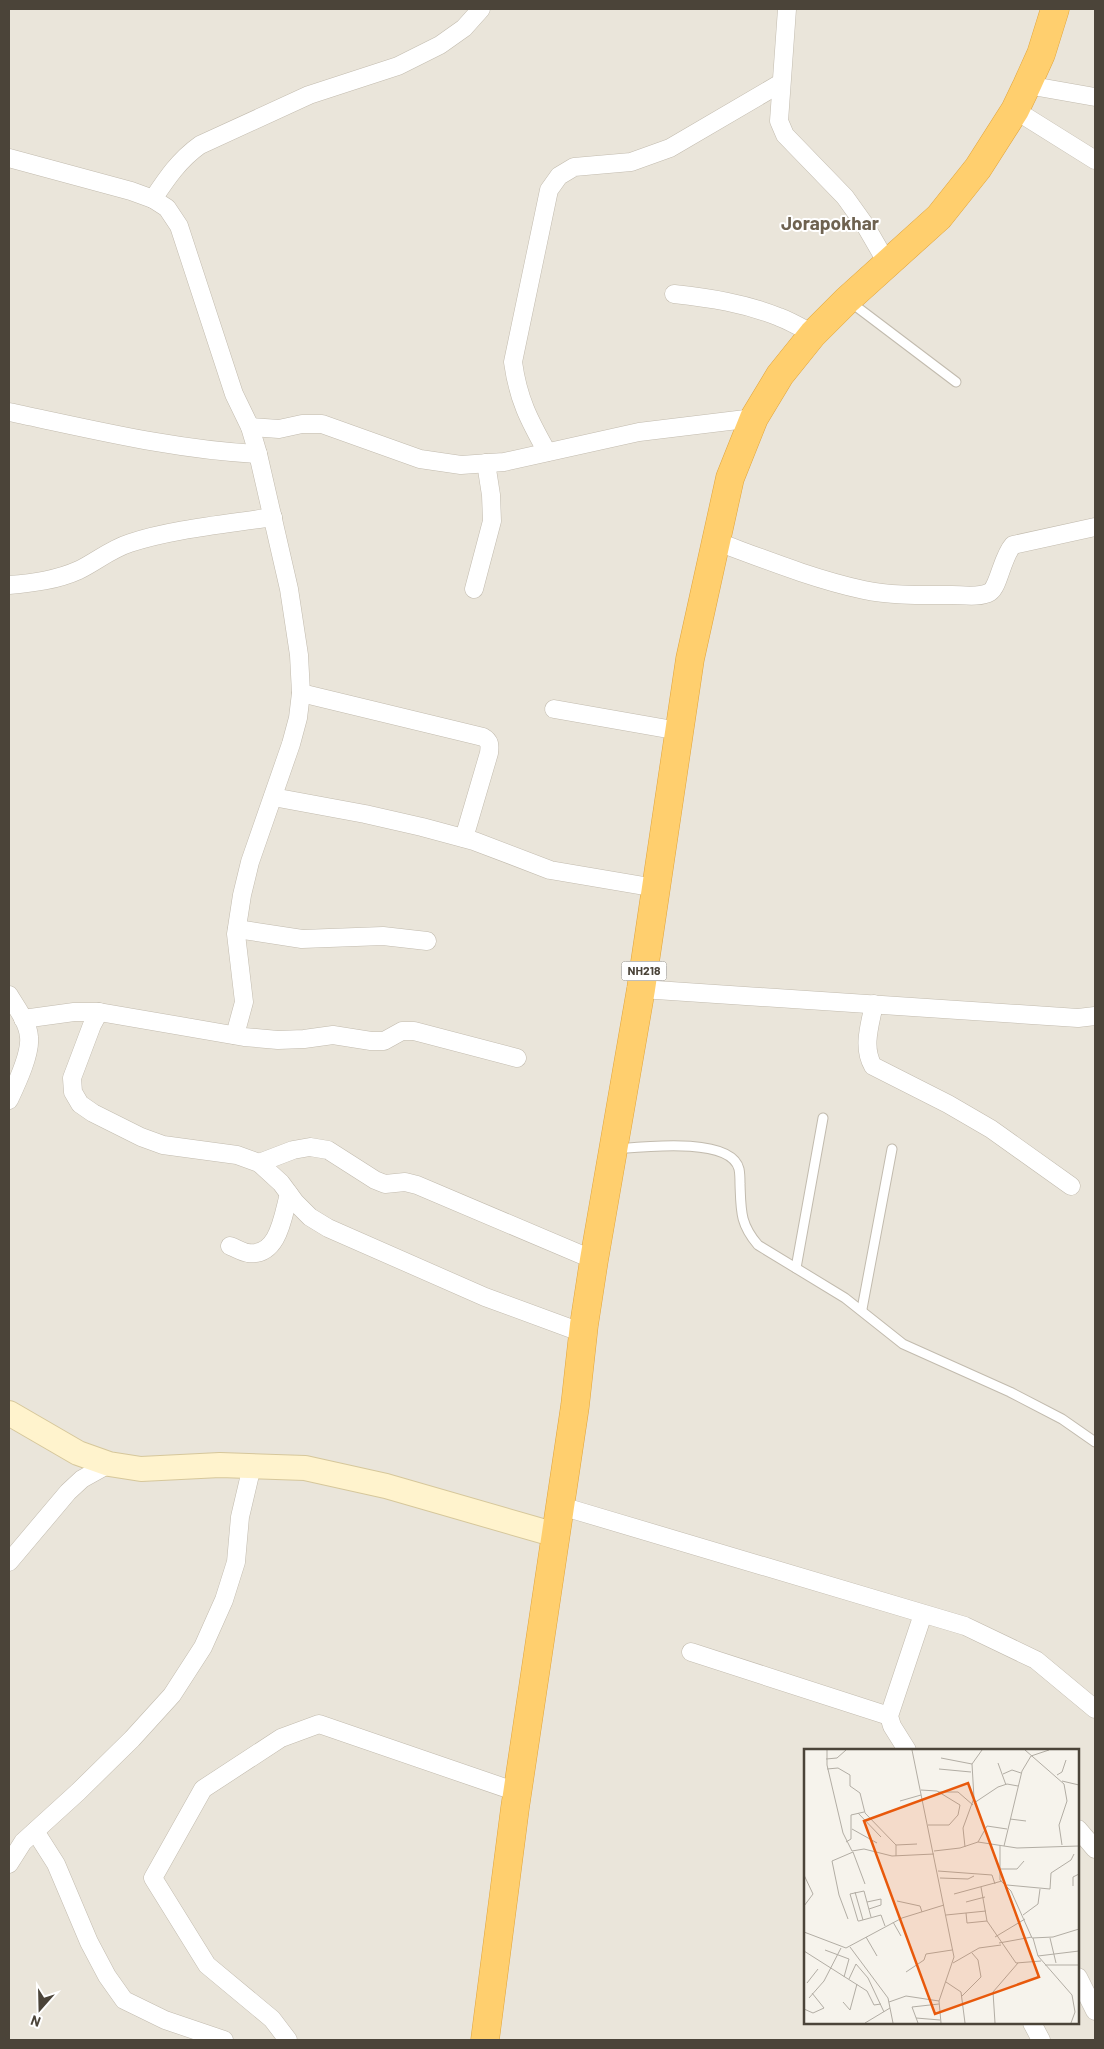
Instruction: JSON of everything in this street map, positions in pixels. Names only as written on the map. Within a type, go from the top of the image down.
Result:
[{"type":"highway","name":"NH218","points":[[485,2040],[517,1792],[561,1506],[594,1260],[641,989],[690,659],[730,478],[754,418],[780,374],[813,334],[847,300],[938,216],[978,168],[1015,110],[1042,54],[1055,9]]},
{"type":"street","points":[[152,199],[170,172],[184,157],[200,145],[309,95],[398,66],[440,45],[464,28],[481,9]]},
{"type":"street","points":[[787,9],[779,121],[785,135],[845,197],[865,225],[886,263]]},
{"type":"street","points":[[547,452],[526,414],[516,386],[513,362],[549,190],[559,176],[574,167],[631,162],[663,151],[781,83]]},
{"type":"street","points":[[1027,85],[1095,97]]},
{"type":"street","points":[[1015,110],[1095,160]]},
{"type":"street","points":[[9,158],[131,191],[152,199],[167,208],[180,226],[234,394],[250,427],[258,454],[290,598],[299,654],[301,693],[294,735],[250,862],[237,929],[239,969],[244,1002],[235,1035]]},
{"type":"street","points":[[674,294],[721,300],[748,306],[780,317],[813,334]]},
{"type":"street","points":[[9,412],[162,442],[237,453],[258,454]]},
{"type":"street","points":[[250,427],[279,429],[302,424],[322,424],[420,460],[461,465],[504,462],[639,432],[754,418]]},
{"type":"street","points":[[474,589],[492,521],[491,495],[486,463]]},
{"type":"street","points":[[9,585],[58,578],[80,569],[128,543],[152,536],[273,517]]},
{"type":"street","points":[[715,541],[809,574],[865,590],[926,595],[977,595],[990,592],[995,585],[1007,552],[1013,545],[1095,527]]},
{"type":"street","points":[[301,693],[483,737],[488,740],[490,745],[489,753],[464,838]]},
{"type":"street","points":[[554,709],[679,731]]},
{"type":"street","points":[[273,797],[365,814],[464,838],[550,870],[656,888]]},
{"type":"street","points":[[237,929],[302,938],[383,936],[427,941]]},
{"type":"street","points":[[641,989],[1078,1018],[1095,1016]]},
{"type":"street","points":[[9,995],[23,1019],[29,1037],[28,1050],[9,1100]]},
{"type":"street","points":[[874,1004],[867,1048],[868,1057],[873,1066],[948,1104],[991,1129],[1071,1186]]},
{"type":"street","points":[[23,1019],[74,1012],[99,1012],[235,1035],[278,1040],[333,1035],[371,1041],[384,1041],[402,1031],[414,1031],[517,1058]]},
{"type":"street","points":[[99,1012],[92,1025],[72,1078],[73,1092],[80,1104],[93,1113],[163,1145],[237,1155],[259,1163],[271,1172],[310,1217],[328,1228],[485,1297],[583,1333]]},
{"type":"street","points":[[259,1163],[293,1150],[310,1148],[328,1150],[375,1180],[385,1184],[405,1182],[417,1185],[594,1260]]},
{"type":"street","points":[[230,1246],[248,1253],[259,1252],[268,1248],[278,1233],[289,1194]]},
{"type":"street","points":[[9,1413],[78,1453],[108,1464],[141,1469],[220,1465],[305,1468],[386,1486],[556,1535]]},
{"type":"street","points":[[9,1562],[68,1492],[82,1479],[108,1464]]},
{"type":"street","points":[[9,1864],[22,1841],[78,1792],[139,1732],[172,1695],[203,1647],[224,1600],[236,1562],[240,1517],[252,1466]]},
{"type":"street","points":[[561,1506],[965,1626],[1036,1660],[1095,1709]]},
{"type":"street","points":[[906,1749],[892,1726],[889,1716],[923,1614]]},
{"type":"street","points":[[691,1652],[889,1716]]},
{"type":"street","points":[[288,2040],[272,2019],[207,1965],[153,1878],[203,1789],[280,1738],[319,1724],[517,1792]]},
{"type":"street","points":[[1079,1830],[1095,1849]]},
{"type":"street","points":[[22,1841],[56,1864],[89,1942],[107,1976],[124,2000],[165,2020],[224,2040]]},
{"type":"street","points":[[1079,1979],[1095,2011]]},
{"type":"street","points":[[1033,2024],[1041,2040]]},
{"type":"lane","points":[[847,300],[956,382]]},
{"type":"lane","points":[[796,1268],[823,1118]]},
{"type":"lane","points":[[613,1149],[672,1145],[712,1150],[730,1156],[736,1162],[739,1170],[741,1217],[747,1233],[758,1245],[862,1309],[888,1334],[903,1344],[1010,1392],[1062,1419],[1095,1442]]},
{"type":"lane","points":[[862,1309],[892,1149]]},
{"type":"shaded area","points":[[9,9],[1095,9],[1095,2040],[9,2040]]},
{"type":"district","name":"Jorapokhar","points":[[830,223]]}]
